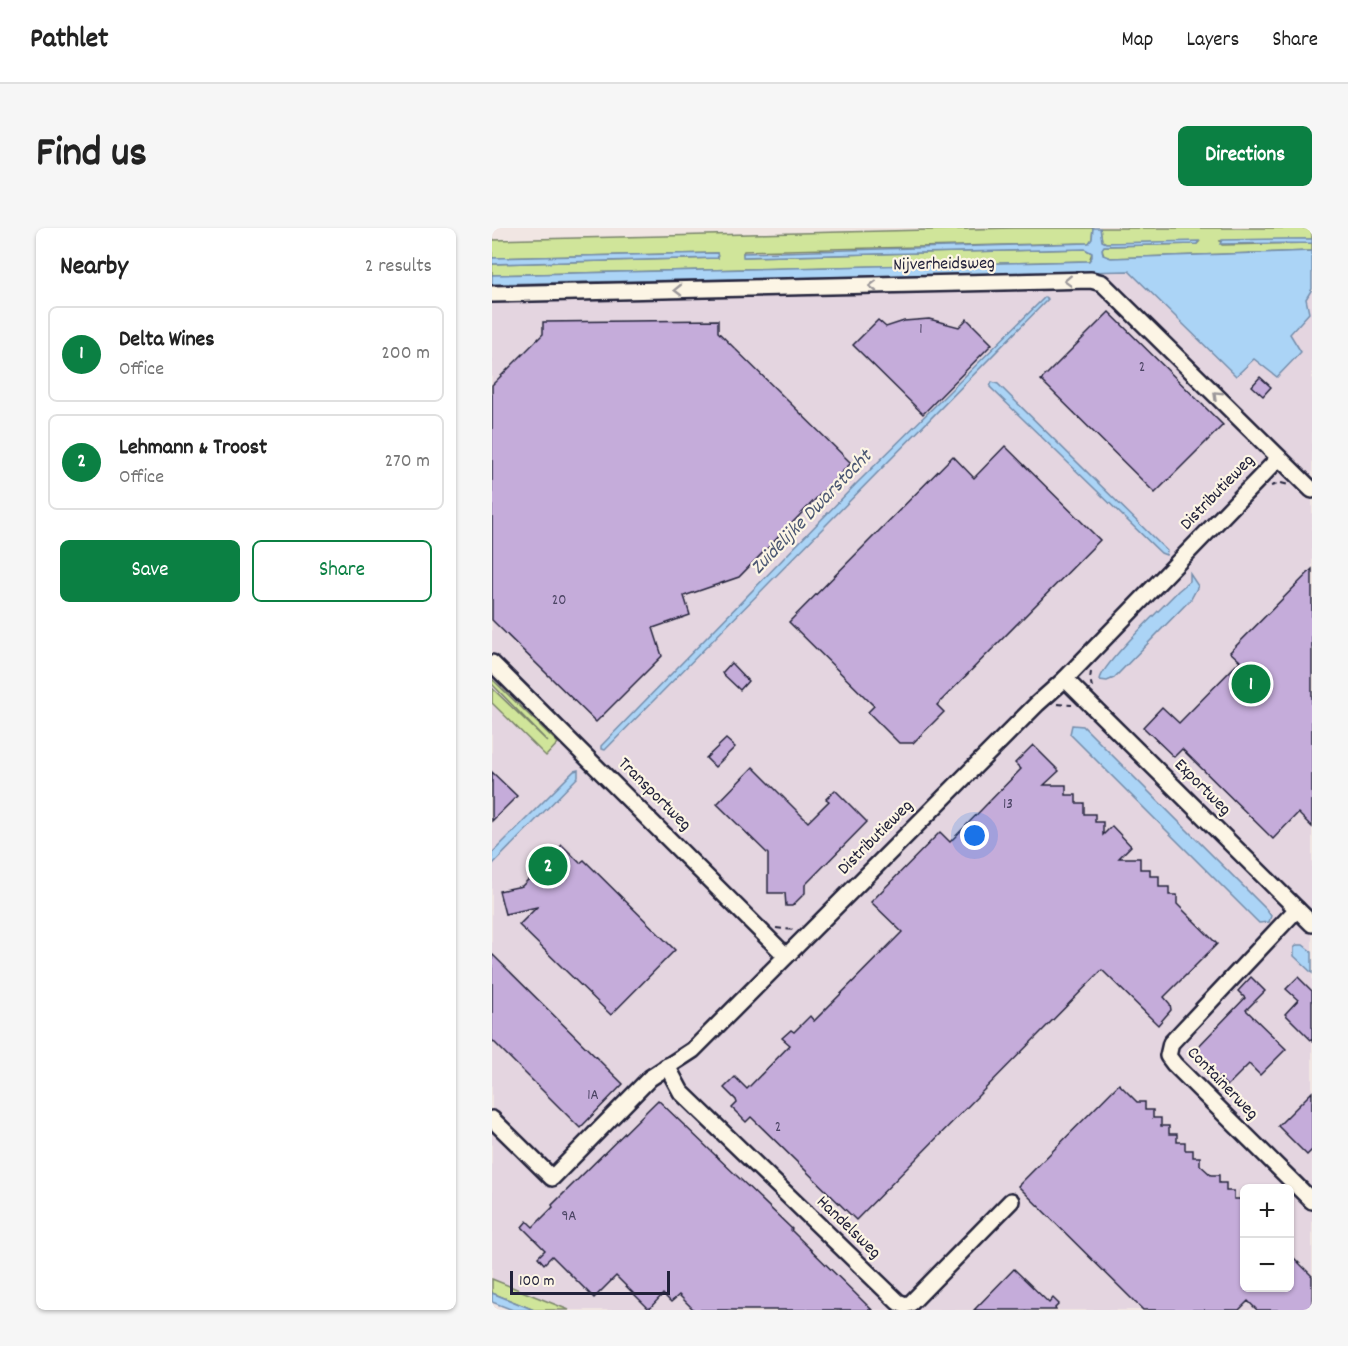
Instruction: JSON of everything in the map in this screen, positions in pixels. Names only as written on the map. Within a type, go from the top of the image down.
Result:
[{"type":"street","name":"Nijverheidsweg","points":[[492,294],[1091,280],[1102,283],[1312,490]]},
{"type":"street","name":"Distributieweg","points":[[492,1119],[552,1178],[650,1078],[693,1050],[1037,704],[1065,679],[1279,458]]},
{"type":"street","name":"Transportweg","points":[[492,663],[786,956]]},
{"type":"street","name":"Exportweg","points":[[1065,679],[1312,924]]},
{"type":"street","name":"Containerweg","points":[[1297,909],[1171,1044],[1168,1056],[1312,1201]]},
{"type":"street","name":"Handelsweg","points":[[667,1066],[681,1092],[898,1302],[905,1305],[911,1303],[1011,1201]]},
{"type":"path","name":"Distributieweg","points":[[1265,489],[1281,483],[1290,485]]},
{"type":"path","points":[[1088,703],[1095,696],[1090,679],[1092,666]]},
{"type":"shaded area","points":[[1312,254],[1312,1310],[528,1310],[492,1296],[492,276],[1128,261]]},
{"type":"green space","points":[[1093,228],[1092,239],[1089,243],[744,251],[743,253],[744,257],[1085,249],[1092,253],[1089,261],[492,275],[492,264],[718,258],[717,253],[492,258],[492,240]]},
{"type":"green space","points":[[1100,228],[1312,228],[1312,239],[1220,241],[1222,245],[1312,243],[1312,251],[1111,258],[1104,257],[1102,248],[1104,246],[1197,244],[1199,242],[1106,243],[1102,241]]},
{"type":"green space","points":[[492,679],[558,743],[546,756],[492,703],[492,688],[548,742],[492,684]]},
{"type":"green space","points":[[492,1279],[569,1310],[534,1310],[492,1293]]},
{"type":"water","points":[[1093,228],[1100,228],[1102,241],[1106,243],[1199,241],[1197,244],[1104,246],[1103,255],[1111,258],[1312,251],[1312,289],[1306,299],[1309,313],[1290,334],[1301,352],[1277,377],[1254,359],[1236,376],[1129,271],[492,284],[492,275],[1089,261],[1092,253],[1085,249],[743,257],[743,253],[1089,243],[1092,239]]},
{"type":"water","points":[[1312,239],[1312,243],[1220,244],[1222,240]]},
{"type":"water","points":[[717,253],[718,258],[492,264],[492,258]]},
{"type":"water","points":[[1045,297],[1048,299],[605,750],[601,749],[601,746],[856,484]]},
{"type":"water","points":[[992,382],[998,384],[1167,551],[1166,555],[1161,553],[990,387]]},
{"type":"water","points":[[1190,574],[1198,586],[1191,599],[1114,678],[1107,681],[1100,680],[1110,662],[1121,649],[1190,581]]},
{"type":"water","points":[[1072,725],[1083,726],[1266,909],[1271,916],[1269,922],[1259,923],[1070,734]]},
{"type":"water","points":[[578,770],[578,777],[492,865],[492,853],[574,771]]},
{"type":"water","points":[[1297,945],[1303,945],[1312,952],[1312,973],[1294,956],[1294,948]]},
{"type":"water","points":[[492,1293],[534,1310],[513,1310],[492,1302]]},
{"type":"building","points":[[1109,312],[1223,425],[1155,493],[1041,380]]},
{"type":"building","points":[[929,319],[959,327],[967,319],[992,344],[923,414],[853,345],[878,320],[886,327],[904,321]]},
{"type":"building","points":[[718,320],[718,332],[851,463],[739,577],[684,596],[690,615],[653,628],[662,656],[596,722],[492,620],[492,385],[543,334],[543,322]]},
{"type":"building","points":[[1260,377],[1271,387],[1263,396],[1252,386]]},
{"type":"building","points":[[1005,446],[1100,540],[937,705],[944,712],[913,743],[899,743],[868,712],[874,706],[789,622],[953,456],[974,478]]},
{"type":"building","points":[[1312,569],[1312,827],[1298,813],[1273,839],[1182,749],[1174,757],[1143,727],[1162,707],[1179,723],[1240,661],[1230,652]]},
{"type":"building","points":[[731,663],[748,681],[740,690],[722,673]]},
{"type":"building","points":[[726,739],[735,747],[715,767],[706,758]]},
{"type":"building","points":[[1033,745],[1059,771],[1044,785],[1066,785],[1066,795],[1076,795],[1076,803],[1084,803],[1084,814],[1095,814],[1095,822],[1103,822],[1103,835],[1112,826],[1131,846],[1119,858],[1140,858],[1140,869],[1150,869],[1150,876],[1159,876],[1159,887],[1169,887],[1169,895],[1177,895],[1177,904],[1217,944],[1164,997],[1170,1004],[1171,1010],[1158,1025],[1102,970],[856,1220],[751,1117],[746,1122],[732,1108],[737,1103],[736,1100],[724,1088],[735,1077],[747,1089],[790,1045],[782,1038],[791,1030],[794,1032],[810,1016],[814,1021],[902,932],[871,902],[940,832],[950,842],[1021,769],[1015,763]]},
{"type":"building","points":[[753,767],[808,822],[829,801],[826,799],[835,790],[867,822],[805,885],[805,893],[792,906],[786,906],[785,893],[768,893],[768,854],[717,804]]},
{"type":"building","points":[[492,772],[517,796],[492,821]]},
{"type":"building","points":[[562,845],[580,863],[584,860],[675,950],[611,1015],[519,925],[537,907],[505,914],[499,891],[522,886]]},
{"type":"building","points":[[492,954],[623,1084],[580,1128],[492,1040]]},
{"type":"building","points":[[1251,977],[1265,991],[1246,1010],[1286,1049],[1260,1075],[1249,1064],[1227,1086],[1193,1052],[1245,998],[1238,991]]},
{"type":"building","points":[[1298,977],[1312,991],[1312,1041],[1285,1014],[1298,1000],[1286,989]]},
{"type":"building","points":[[1119,1084],[1137,1102],[1145,1102],[1145,1110],[1153,1110],[1153,1118],[1161,1118],[1161,1126],[1169,1126],[1169,1134],[1177,1134],[1177,1142],[1185,1142],[1185,1150],[1193,1150],[1193,1157],[1200,1157],[1200,1165],[1211,1175],[1219,1175],[1219,1183],[1226,1183],[1226,1191],[1234,1191],[1234,1199],[1240,1199],[1240,1292],[1294,1292],[1294,1258],[1312,1276],[1312,1310],[1257,1310],[1248,1301],[1239,1310],[1143,1310],[1018,1186]]},
{"type":"building","points":[[1312,1092],[1312,1150],[1307,1155],[1278,1126]]},
{"type":"building","points":[[658,1100],[872,1310],[694,1310],[679,1295],[671,1302],[663,1294],[649,1309],[616,1276],[594,1298],[552,1256],[544,1264],[538,1257],[545,1250],[522,1227],[527,1221],[533,1227],[553,1207],[552,1205]]},
{"type":"building","points":[[1014,1269],[1049,1303],[1053,1298],[1059,1304],[1056,1310],[974,1310]]},
{"type":"place","name":"Delta Wines","points":[[1251,684]]},
{"type":"place","name":"Lehmann & Troost","points":[[548,866]]},
{"type":"water label","name":"Zuidelijke Dwarstocht","points":[[812,513]]}]
